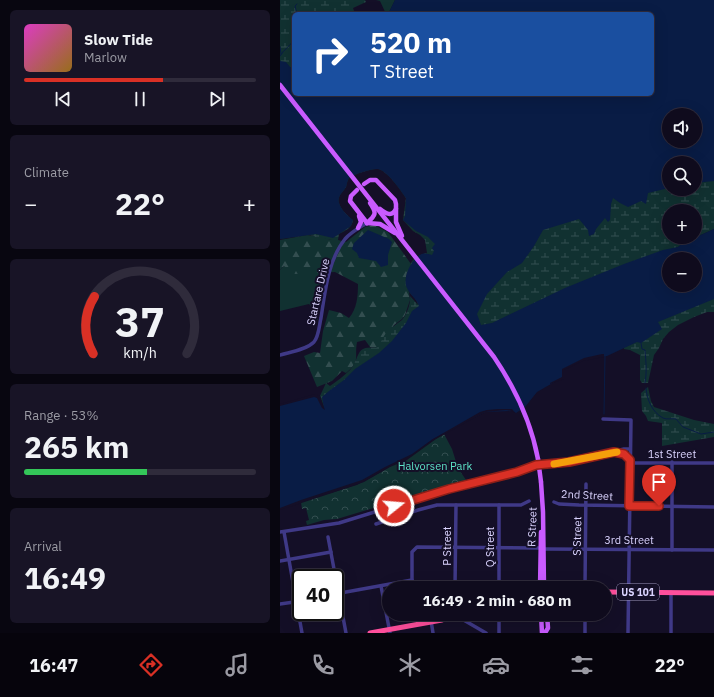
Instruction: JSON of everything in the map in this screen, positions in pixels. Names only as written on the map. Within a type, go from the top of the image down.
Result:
[{"type":"highway","name":"US 101","points":[[612,592],[714,592]]},
{"type":"highway","points":[[370,633],[389,631],[436,621]]},
{"type":"main road","points":[[280,85],[404,242]]},
{"type":"main road","points":[[358,228],[361,222],[350,200],[351,196],[371,179],[378,181],[396,202],[397,224],[404,242]]},
{"type":"main road","points":[[361,187],[375,213],[374,217],[367,223]]},
{"type":"main road","points":[[373,202],[388,214],[392,214],[396,208]]},
{"type":"main road","points":[[356,211],[367,223],[377,223],[386,226],[404,242]]},
{"type":"main road","name":"R Street","points":[[404,242],[494,357],[510,383],[522,407],[537,456],[541,482],[542,549],[540,581]]},
{"type":"main road","name":"R Street","points":[[542,549],[544,581]]},
{"type":"main road","points":[[541,621],[542,633]]},
{"type":"main road","points":[[545,633],[548,628],[548,621]]},
{"type":"street","name":"Startare Drive","points":[[280,356],[308,346],[315,340],[327,284],[335,256],[345,239],[358,228],[367,223]]},
{"type":"street","points":[[603,419],[631,420],[628,633]]},
{"type":"street","points":[[292,573],[290,559],[282,532],[339,523],[449,489],[517,472],[536,465],[569,462],[630,449]]},
{"type":"street","points":[[614,452],[624,454],[630,461]]},
{"type":"street","name":"1st Street","points":[[630,461],[714,463]]},
{"type":"street","points":[[672,462],[672,550]]},
{"type":"street","name":"S Street","points":[[585,581],[586,484]]},
{"type":"street","points":[[376,524],[431,507],[456,505],[524,505],[530,501]]},
{"type":"street","name":"2nd Street","points":[[554,502],[558,504],[586,505],[714,507]]},
{"type":"street","name":"P Street","points":[[455,581],[456,505]]},
{"type":"street","name":"Q Street","points":[[499,505],[499,581]]},
{"type":"street","points":[[328,537],[333,569]]},
{"type":"street","name":"3rd Street","points":[[412,580],[412,552],[417,547],[714,550]]},
{"type":"street","points":[[280,561],[331,552]]},
{"type":"street","points":[[344,593],[412,580]]},
{"type":"street","points":[[381,586],[389,631]]},
{"type":"street","points":[[671,592],[671,633]]},
{"type":"street","points":[[280,604],[292,602]]},
{"type":"street","points":[[300,621],[302,633]]},
{"type":"street","points":[[343,621],[346,633]]},
{"type":"street","points":[[467,621],[486,633]]},
{"type":"street","points":[[499,621],[499,633]]},
{"type":"street","points":[[585,621],[585,633]]},
{"type":"street","points":[[431,622],[433,633]]},
{"type":"green space","points":[[280,0],[365,0],[366,2],[353,8],[354,12],[292,12],[292,78],[280,81]]},
{"type":"green space","points":[[376,0],[395,0],[389,12],[385,12],[380,1]]},
{"type":"green space","points":[[714,0],[714,229],[702,234],[702,204],[662,204],[662,244],[682,244],[678,247],[667,252],[662,252],[662,254],[485,331],[430,309],[324,408],[320,396],[326,383],[330,386],[348,372],[361,350],[364,348],[376,348],[378,346],[385,334],[404,318],[409,305],[410,296],[418,305],[406,287],[406,277],[413,260],[420,255],[427,253],[425,240],[413,231],[403,220],[406,198],[390,177],[378,169],[372,169],[351,176],[348,179],[339,201],[340,206],[353,220],[350,227],[339,234],[338,240],[309,235],[280,239],[280,191],[644,96],[654,96],[654,14]]},
{"type":"green space","points":[[374,225],[388,232],[411,264],[406,278],[406,286],[409,292],[410,300],[405,315],[394,325],[381,344],[376,348],[370,347],[365,340],[357,342],[356,359],[351,369],[346,373],[342,371],[332,381],[317,387],[304,356],[314,352],[320,353],[323,331],[329,310],[341,313],[349,318],[352,314],[358,293],[358,284],[335,272],[295,274],[284,266],[280,270],[280,240],[307,235],[346,242],[365,227]]},
{"type":"green space","points":[[284,266],[326,272],[318,306],[318,320],[315,320],[309,304],[280,311],[280,270]]},
{"type":"green space","points":[[714,289],[714,312],[707,312],[694,317],[678,325],[669,332],[663,339],[654,355],[648,383],[642,383],[640,380],[640,355],[624,349],[624,347],[604,356],[602,354],[584,358],[562,369],[562,377],[535,391],[522,407],[516,395],[565,364],[625,339],[655,323],[657,319]]},
{"type":"green space","points":[[648,387],[654,407],[694,420],[714,424],[714,437],[662,446],[662,423],[648,421],[642,411],[641,393]]},
{"type":"green space","name":"Halvorsen Park","points":[[444,434],[452,449],[458,468],[466,480],[337,519],[324,520],[307,525],[306,521],[309,520],[306,508],[302,509],[301,502],[357,485]]},
{"type":"green space","points":[[530,509],[538,509],[538,524],[529,525]]},
{"type":"water","points":[[395,0],[714,0],[714,181],[702,182],[702,156],[662,156],[662,190],[648,193],[646,204],[641,201],[628,207],[613,198],[610,220],[608,222],[605,218],[594,234],[589,236],[588,230],[579,219],[543,230],[522,263],[507,272],[487,294],[477,314],[481,325],[492,323],[565,288],[624,264],[663,250],[678,247],[682,244],[702,244],[702,234],[714,229],[714,299],[658,322],[662,329],[641,343],[637,342],[607,356],[584,359],[562,370],[563,377],[537,392],[525,407],[516,413],[513,411],[485,412],[433,439],[410,456],[363,482],[280,509],[280,405],[315,396],[319,399],[324,408],[322,397],[344,380],[355,369],[379,353],[392,341],[406,323],[412,311],[419,306],[407,288],[406,279],[408,270],[413,261],[420,255],[424,253],[432,255],[434,251],[432,248],[435,244],[428,237],[416,231],[403,220],[405,216],[406,198],[390,177],[378,169],[372,169],[355,175],[347,181],[346,187],[340,196],[339,203],[341,208],[353,220],[351,226],[333,238],[316,234],[280,239],[280,61],[286,62],[292,68],[292,96],[654,96],[654,12],[389,12]]},
{"type":"water","points":[[368,230],[389,239],[392,242],[388,255],[388,265],[381,267],[376,261],[359,258],[357,253],[352,249],[354,243]]},
{"type":"pier","points":[[604,354],[604,357],[583,361],[564,370],[564,379],[550,384],[562,377],[562,369],[584,358]]},
{"type":"pier","points":[[315,394],[320,396],[325,410],[322,408],[317,398],[314,397],[280,406],[280,404]]},
{"type":"pier","points":[[498,409],[512,409],[515,413],[506,410],[485,412],[436,439],[407,460],[390,467],[364,482],[280,510],[280,508],[301,500],[362,480],[412,454],[433,439],[480,412]]},
{"type":"waterway","points":[[296,12],[295,6],[297,4]]},
{"type":"waterway","points":[[280,56],[292,42]]},
{"type":"waterway","points":[[280,47],[281,54]]},
{"type":"waterway","points":[[641,343],[642,349],[645,350],[645,383]]},
{"type":"waterway","points":[[604,414],[605,356]]},
{"type":"waterway","points":[[646,388],[653,409],[663,418],[676,419],[683,427],[701,434],[714,432]]},
{"type":"slow traffic","points":[[554,464],[617,452]]},
{"type":"route","points":[[394,506],[449,489],[517,472],[536,465],[569,462],[614,452],[624,454],[630,460],[629,506],[659,506]]}]
